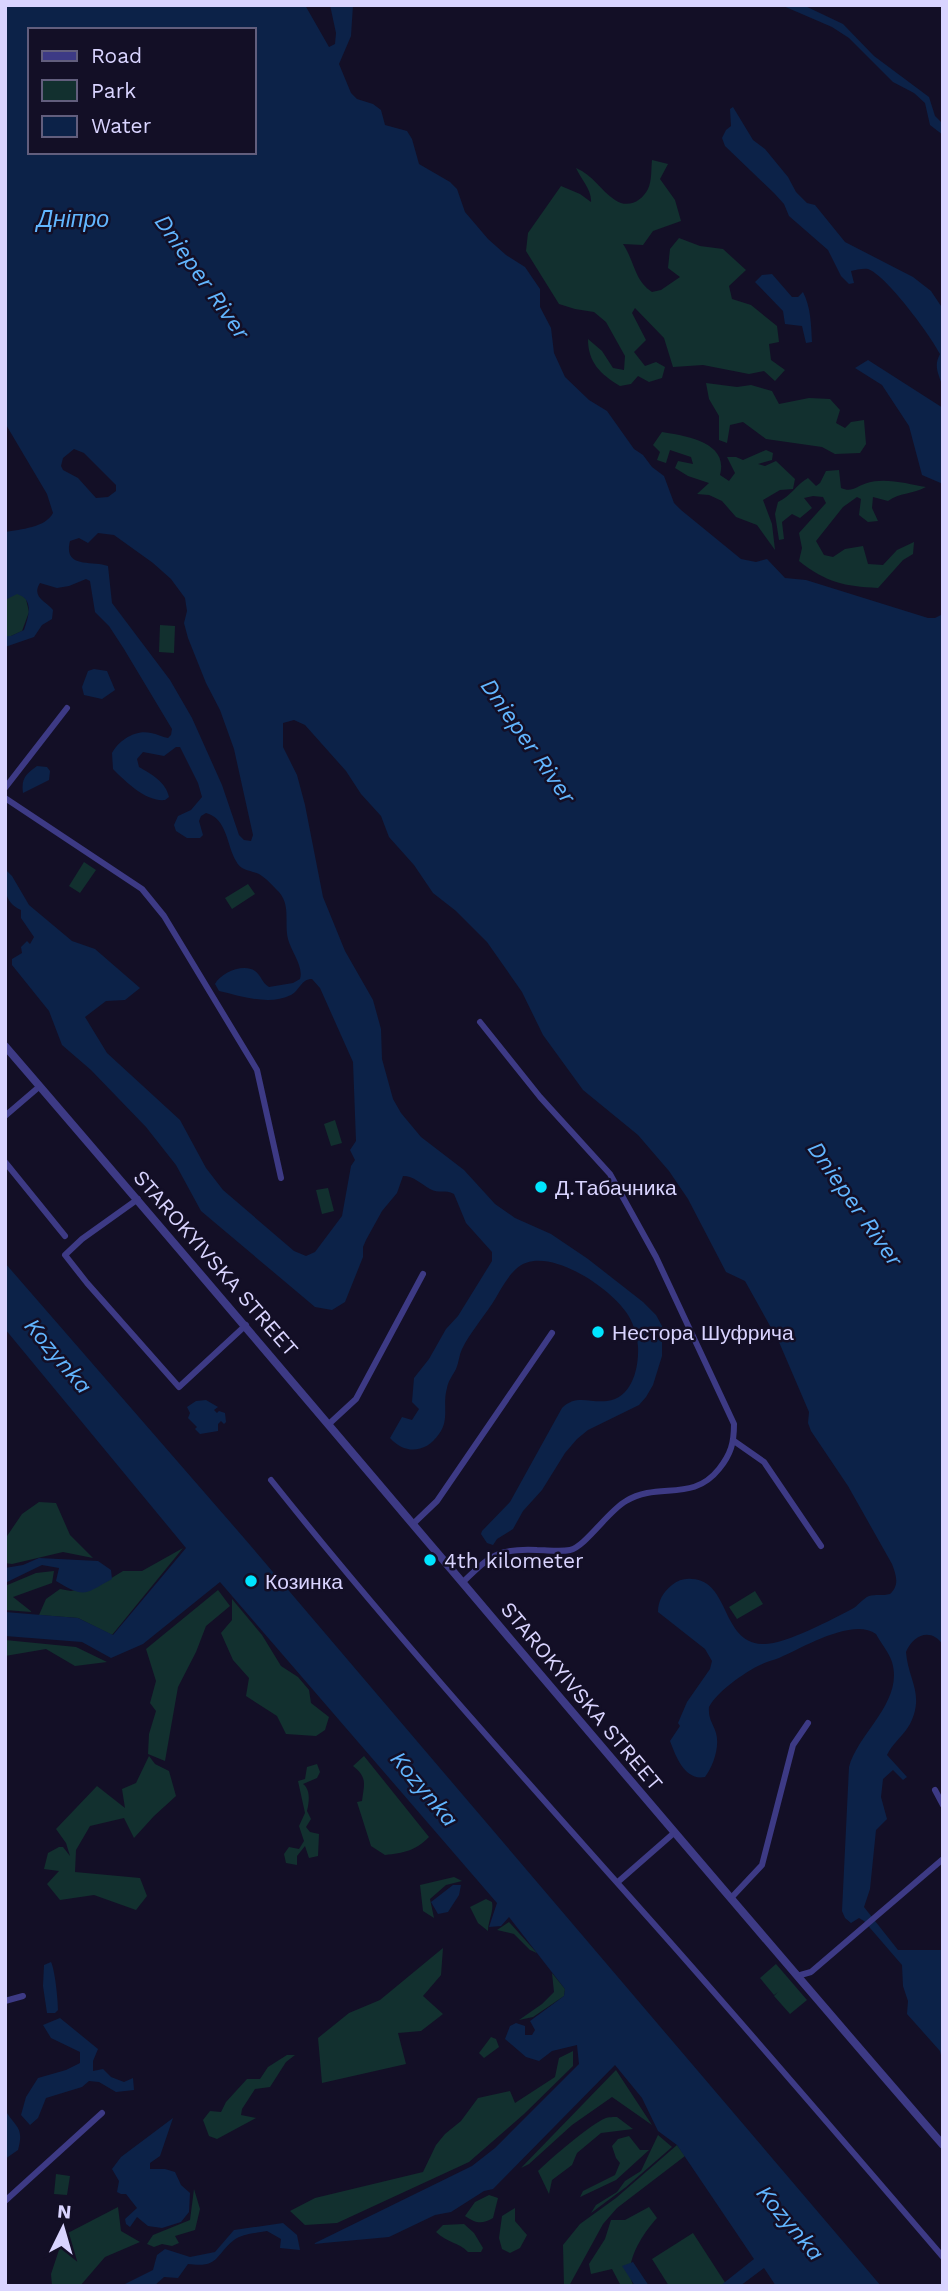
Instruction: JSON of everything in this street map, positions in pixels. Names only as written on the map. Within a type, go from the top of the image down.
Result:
[{"type":"street","points":[[5,788],[66,708]]},
{"type":"street","points":[[5,799],[142,889],[164,916],[257,1070],[281,1178]]},
{"type":"street","points":[[462,1583],[494,1555],[508,1550],[569,1550],[578,1547],[611,1511],[639,1494],[695,1488],[710,1480],[729,1456],[734,1441],[734,1424],[656,1256],[610,1174],[540,1097],[480,1023]]},
{"type":"street","name":"STAROKYIVSKA STREET","points":[[5,1046],[330,1423],[462,1583],[943,2145]]},
{"type":"street","points":[[5,1116],[40,1086]]},
{"type":"street","points":[[5,1162],[65,1236]]},
{"type":"street","points":[[138,1199],[82,1239],[65,1255],[86,1283],[179,1387],[246,1325]]},
{"type":"street","points":[[330,1423],[356,1399],[423,1274]]},
{"type":"street","points":[[413,1524],[438,1501],[552,1334]]},
{"type":"street","points":[[734,1441],[764,1462],[821,1545]]},
{"type":"street","points":[[271,1480],[335,1560],[463,1709],[943,2257]]},
{"type":"street","points":[[732,1897],[762,1865],[793,1745],[808,1723]]},
{"type":"street","points":[[935,1790],[943,1805]]},
{"type":"street","points":[[619,1881],[675,1832]]},
{"type":"street","points":[[797,1976],[811,1972],[943,1859]]},
{"type":"street","points":[[5,2001],[23,1996]]},
{"type":"street","points":[[5,2201],[102,2113]]},
{"type":"green space","points":[[652,160],[668,164],[660,179],[675,200],[681,221],[653,231],[643,245],[623,244],[638,276],[652,292],[661,290],[680,277],[668,268],[670,249],[679,238],[700,246],[723,249],[746,270],[729,286],[732,299],[751,305],[777,326],[779,342],[769,344],[771,360],[785,370],[775,381],[764,371],[749,374],[703,365],[673,367],[664,338],[635,308],[632,313],[646,340],[634,352],[645,366],[656,362],[665,367],[662,378],[649,382],[638,376],[631,384],[620,386],[596,367],[590,354],[588,339],[602,351],[613,368],[624,370],[625,356],[606,322],[594,312],[559,304],[526,251],[528,233],[561,186],[591,202],[588,189],[576,168],[615,200],[630,204],[642,197],[648,189]]},
{"type":"green space","points":[[706,383],[737,387],[751,385],[772,391],[779,404],[809,398],[830,399],[840,410],[836,423],[845,428],[851,422],[864,420],[866,444],[860,453],[835,454],[822,447],[766,439],[743,422],[730,425],[727,443],[719,440],[719,416],[709,399]]},
{"type":"green space","points":[[662,432],[693,439],[712,448],[721,464],[720,475],[729,481],[735,473],[727,457],[743,460],[766,450],[773,453],[772,460],[758,464],[765,466],[776,461],[795,479],[793,489],[780,490],[763,500],[772,524],[775,550],[757,525],[736,517],[722,501],[709,495],[697,494],[709,483],[675,468],[678,461],[693,464],[691,457],[670,450],[666,463],[657,460],[660,452],[653,445]]},
{"type":"green space","points":[[839,470],[841,488],[845,489],[874,481],[926,487],[888,501],[873,497],[872,508],[878,521],[868,522],[859,515],[861,499],[857,497],[843,507],[816,541],[824,555],[833,557],[845,549],[863,546],[868,564],[883,565],[897,550],[914,542],[913,554],[903,560],[878,588],[836,582],[799,561],[802,548],[799,533],[826,503],[823,497],[804,498],[812,508],[800,518],[792,514],[782,522],[784,539],[779,540],[775,514],[778,502],[808,478],[816,486],[826,471]]},
{"type":"green space","points":[[14,594],[20,594],[26,599],[29,612],[22,631],[5,636],[5,600]]},
{"type":"green space","points":[[160,625],[175,626],[174,653],[159,652]]},
{"type":"green space","points":[[84,862],[96,870],[80,893],[69,886]]},
{"type":"green space","points":[[248,884],[255,894],[232,909],[225,898]]},
{"type":"green space","points":[[335,1120],[342,1143],[331,1146],[324,1124]]},
{"type":"green space","points":[[328,1188],[334,1211],[322,1214],[316,1190]]},
{"type":"green space","points":[[39,1502],[56,1503],[70,1535],[93,1558],[63,1552],[12,1564],[5,1563],[5,1539],[22,1514]]},
{"type":"green space","points":[[183,1548],[112,1635],[78,1618],[39,1615],[46,1599],[60,1589],[71,1591],[100,1585],[123,1571],[142,1571]]},
{"type":"green space","points":[[54,1571],[52,1583],[13,1597],[32,1612],[5,1610],[5,1586],[36,1573]]},
{"type":"green space","points":[[218,1590],[230,1606],[206,1626],[178,1687],[165,1761],[148,1754],[149,1734],[156,1711],[150,1703],[156,1681],[146,1649]]},
{"type":"green space","points":[[755,1591],[763,1604],[737,1619],[729,1607]]},
{"type":"green space","points":[[232,1599],[262,1635],[281,1666],[298,1677],[309,1690],[311,1703],[329,1717],[325,1730],[316,1736],[286,1734],[277,1716],[246,1696],[249,1678],[233,1660],[221,1633],[232,1620]]},
{"type":"green space","points":[[5,1640],[76,1647],[107,1662],[75,1666],[46,1649],[5,1656]]},
{"type":"green space","points":[[149,1756],[155,1764],[169,1771],[176,1796],[134,1838],[124,1818],[90,1826],[76,1850],[75,1872],[140,1878],[147,1896],[136,1910],[94,1895],[60,1900],[47,1884],[59,1871],[44,1869],[48,1853],[59,1847],[63,1847],[70,1856],[66,1843],[56,1829],[97,1786],[125,1808],[122,1789],[136,1783]]},
{"type":"green space","points":[[364,1756],[429,1837],[424,1842],[404,1852],[385,1855],[371,1846],[357,1802],[362,1801],[364,1782],[353,1766]]},
{"type":"green space","points":[[317,1764],[320,1772],[317,1778],[303,1784],[308,1793],[307,1811],[311,1819],[306,1827],[310,1832],[319,1834],[318,1856],[309,1858],[305,1846],[297,1856],[297,1865],[286,1863],[284,1854],[289,1847],[299,1849],[304,1841],[299,1826],[305,1813],[298,1781],[305,1779],[307,1767]]},
{"type":"green space","points":[[454,1877],[462,1881],[446,1885],[430,1899],[434,1918],[423,1911],[420,1885]]},
{"type":"green space","points":[[486,1899],[492,1902],[488,1931],[478,1923],[470,1907]]},
{"type":"green space","points":[[509,1922],[537,1953],[530,1950],[514,1934],[497,1930]]},
{"type":"green space","points":[[443,1948],[441,1975],[423,1996],[443,2014],[421,2031],[398,2033],[406,2064],[322,2083],[318,2038],[349,2013],[380,2000]]},
{"type":"green space","points":[[776,1964],[807,2000],[790,2014],[774,1996],[778,1992],[774,1995],[760,1978]]},
{"type":"green space","points":[[552,1973],[565,1989],[564,1996],[533,2017],[519,2020],[554,1992]]},
{"type":"green space","points":[[491,2037],[496,2039],[499,2047],[484,2058],[479,2053]]},
{"type":"green space","points":[[573,2051],[573,2066],[469,2162],[337,2223],[305,2225],[290,2211],[315,2198],[423,2172],[436,2145],[461,2121],[478,2098],[510,2091],[515,2103],[555,2077],[559,2058]]},
{"type":"green space","points":[[287,2055],[295,2055],[286,2062],[270,2087],[255,2089],[242,2109],[241,2115],[256,2118],[217,2139],[209,2136],[203,2120],[210,2111],[221,2112],[226,2102],[247,2079],[260,2079],[268,2067]]},
{"type":"green space","points":[[616,2070],[652,2125],[612,2097],[572,2125],[521,2168]]},
{"type":"green space","points":[[617,2117],[633,2129],[601,2133],[577,2153],[572,2165],[552,2180],[549,2194],[538,2171],[591,2127],[607,2118]]},
{"type":"green space","points":[[658,2135],[672,2147],[626,2187],[591,2213],[596,2205],[617,2192],[625,2181],[641,2171]]},
{"type":"green space","points":[[629,2136],[640,2150],[649,2150],[616,2180],[580,2197],[583,2191],[615,2175],[620,2163],[612,2146],[618,2139]]},
{"type":"green space","points":[[677,2145],[685,2156],[617,2208],[603,2224],[569,2286],[564,2286],[563,2245],[580,2224],[616,2198]]},
{"type":"green space","points":[[56,2174],[70,2176],[67,2195],[54,2194]]},
{"type":"green space","points":[[194,2189],[200,2209],[195,2230],[175,2236],[179,2243],[172,2246],[162,2244],[154,2247],[147,2244],[153,2235],[190,2220]]},
{"type":"green space","points":[[489,2195],[498,2198],[493,2218],[479,2222],[465,2216],[475,2202]]},
{"type":"green space","points":[[118,2207],[121,2231],[140,2242],[105,2257],[80,2286],[52,2286],[51,2274],[64,2235]]},
{"type":"green space","points":[[649,2207],[657,2218],[635,2250],[630,2269],[634,2286],[621,2286],[612,2269],[591,2274],[589,2264],[605,2239],[611,2220],[625,2220]]},
{"type":"green space","points":[[515,2208],[515,2221],[527,2235],[520,2248],[510,2253],[502,2249],[499,2238],[502,2216]]},
{"type":"green space","points":[[464,2224],[474,2233],[483,2248],[481,2252],[468,2252],[436,2232],[443,2225]]},
{"type":"green space","points":[[693,2233],[726,2284],[724,2286],[669,2286],[652,2259]]},
{"type":"water","points":[[5,5],[305,5],[329,47],[335,44],[336,33],[330,5],[353,5],[351,36],[339,64],[351,93],[357,99],[373,104],[381,110],[385,125],[407,131],[419,164],[450,182],[457,189],[465,212],[488,239],[525,267],[540,289],[540,307],[551,328],[554,353],[565,377],[589,400],[607,411],[634,449],[664,476],[674,503],[741,559],[756,562],[767,559],[785,578],[806,580],[928,618],[943,614],[943,1645],[933,1636],[923,1635],[913,1641],[906,1652],[916,1704],[910,1724],[887,1755],[907,1777],[903,1780],[893,1770],[883,1779],[881,1797],[887,1819],[876,1830],[870,1889],[864,1907],[898,1950],[943,1950],[943,2064],[940,2051],[907,2014],[908,2001],[903,1986],[902,1965],[864,1921],[859,1918],[851,1923],[842,1911],[849,1767],[861,1742],[886,1704],[894,1677],[891,1659],[876,1634],[866,1630],[841,1631],[757,1666],[729,1685],[709,1707],[717,1744],[713,1762],[705,1777],[687,1772],[678,1760],[670,1741],[680,1726],[678,1723],[687,1702],[710,1669],[712,1661],[705,1649],[658,1612],[662,1597],[672,1585],[687,1579],[704,1582],[720,1600],[739,1633],[749,1641],[762,1644],[782,1641],[820,1625],[852,1609],[869,1596],[890,1594],[896,1583],[892,1564],[848,1486],[811,1431],[808,1423],[809,1412],[779,1342],[745,1281],[726,1272],[688,1199],[669,1171],[638,1135],[583,1090],[543,1035],[522,992],[487,942],[456,911],[433,893],[414,865],[389,837],[381,816],[361,794],[346,771],[305,725],[294,720],[283,723],[283,747],[297,775],[305,805],[323,897],[345,951],[373,1000],[381,1029],[382,1059],[393,1099],[421,1137],[464,1170],[495,1204],[515,1218],[551,1234],[588,1259],[643,1302],[656,1315],[662,1326],[662,1356],[653,1385],[646,1397],[639,1405],[588,1430],[577,1439],[542,1490],[523,1511],[513,1529],[497,1539],[493,1545],[487,1543],[482,1531],[510,1502],[562,1408],[578,1400],[616,1399],[632,1381],[637,1364],[637,1337],[631,1320],[618,1302],[591,1280],[559,1264],[528,1262],[516,1269],[462,1349],[448,1385],[444,1423],[439,1434],[422,1448],[415,1450],[402,1447],[390,1438],[402,1417],[412,1420],[419,1409],[412,1402],[414,1378],[429,1359],[446,1329],[458,1316],[492,1261],[492,1252],[466,1223],[454,1194],[433,1190],[403,1176],[397,1193],[382,1211],[366,1240],[363,1257],[345,1302],[332,1310],[315,1307],[201,1211],[176,1165],[146,1127],[91,1070],[62,1045],[49,1011],[12,965],[12,959],[22,953],[21,947],[27,941],[30,944],[34,937],[21,918],[21,910],[8,898],[5,869],[29,905],[72,941],[95,949],[140,988],[125,1000],[106,1001],[85,1017],[107,1053],[180,1120],[206,1168],[223,1190],[294,1251],[306,1256],[315,1252],[342,1216],[351,1166],[355,1160],[350,1150],[356,1141],[353,1062],[320,988],[312,979],[305,981],[291,995],[274,1000],[219,991],[215,984],[227,973],[245,968],[255,971],[269,987],[293,983],[300,979],[299,964],[288,939],[285,903],[279,892],[264,878],[238,864],[226,833],[213,816],[206,813],[201,816],[199,821],[203,835],[200,838],[187,838],[176,831],[174,825],[178,816],[191,810],[202,797],[180,747],[164,756],[143,752],[137,759],[139,767],[165,787],[169,797],[165,800],[144,794],[113,769],[112,753],[123,740],[145,732],[168,738],[172,729],[109,626],[95,612],[90,581],[86,579],[57,588],[40,583],[38,595],[53,610],[52,619],[42,625],[34,637],[5,647],[5,636],[24,630],[29,609],[26,600],[17,594],[5,600],[5,532],[39,525],[49,518],[53,513],[47,494],[5,423]],"holes":[[[74,449],[84,453],[116,485],[116,491],[108,497],[96,498],[78,478],[63,470],[63,458]],[[98,533],[114,535],[153,563],[171,579],[185,598],[187,611],[184,623],[188,638],[234,749],[253,835],[251,841],[244,840],[239,835],[222,785],[192,718],[170,680],[112,603],[108,566],[80,562],[71,556],[70,541],[79,538],[88,543]]]},
{"type":"water","points":[[781,5],[803,5],[843,24],[874,56],[929,97],[935,116],[943,124],[943,135],[930,125],[925,103],[914,93],[893,82],[849,38],[832,27]]},
{"type":"water","points":[[733,107],[753,140],[765,149],[788,177],[796,192],[807,203],[815,205],[845,242],[913,277],[931,291],[943,309],[943,388],[937,367],[940,354],[918,321],[886,282],[868,269],[862,269],[851,271],[854,283],[849,284],[841,276],[828,250],[789,216],[784,204],[774,193],[725,146],[722,138],[731,126],[730,109]]},
{"type":"water","points":[[772,274],[792,297],[798,297],[803,292],[809,310],[812,342],[806,343],[802,326],[785,324],[783,311],[755,282],[762,275]]},
{"type":"water","points":[[868,360],[943,408],[943,484],[922,475],[909,426],[882,385],[855,368]]},
{"type":"water","points":[[88,671],[107,671],[115,690],[102,699],[84,695],[82,687]]},
{"type":"water","points":[[37,766],[47,767],[50,771],[49,780],[23,793],[25,777]]},
{"type":"water","name":"Kozynka","points":[[5,1263],[244,1538],[881,2286],[776,2286],[764,2268],[740,2286],[720,2286],[754,2259],[677,2145],[658,2131],[642,2098],[615,2065],[493,2189],[484,2191],[451,2212],[435,2215],[389,2237],[313,2244],[472,2166],[495,2148],[579,2064],[577,2045],[552,2051],[539,2061],[526,2057],[505,2039],[510,2026],[516,2023],[525,2026],[525,2035],[532,2035],[535,2030],[530,2021],[564,1996],[565,1989],[509,1917],[501,1926],[489,1927],[497,1903],[220,1582],[143,1644],[111,1658],[82,1642],[5,1636],[5,1612],[78,1618],[113,1635],[186,1548],[5,1329]]},
{"type":"water","points":[[206,1400],[218,1407],[214,1410],[217,1413],[225,1413],[226,1422],[224,1424],[221,1421],[218,1424],[218,1431],[200,1434],[188,1418],[190,1413],[187,1407],[196,1401]]},
{"type":"water","points":[[39,1558],[98,1561],[111,1570],[112,1579],[90,1591],[80,1592],[56,1581],[59,1568],[42,1565],[5,1583],[5,1568],[23,1565]]},
{"type":"water","points":[[453,1885],[461,1885],[459,1895],[448,1912],[438,1914],[431,1902]]},
{"type":"water","points":[[51,1962],[58,2010],[55,2013],[47,2013],[43,1986],[44,1965]]},
{"type":"water","points":[[60,2018],[98,2049],[93,2061],[93,2071],[103,2069],[111,2077],[124,2082],[133,2078],[134,2090],[116,2092],[99,2082],[89,2081],[82,2087],[46,2098],[38,2118],[30,2125],[21,2115],[26,2097],[38,2078],[80,2063],[80,2052],[51,2038],[43,2025]]},
{"type":"water","points":[[5,2110],[20,2132],[20,2137],[18,2150],[5,2159]]},
{"type":"water","points":[[173,2118],[160,2156],[150,2163],[150,2169],[175,2172],[181,2185],[190,2193],[189,2212],[181,2222],[162,2228],[148,2226],[137,2217],[130,2227],[125,2219],[137,2208],[126,2194],[117,2192],[119,2181],[112,2169],[121,2157]]},
{"type":"water","points":[[283,2223],[297,2235],[300,2250],[280,2248],[281,2239],[267,2231],[250,2234],[234,2240],[216,2260],[206,2264],[188,2264],[178,2278],[164,2277],[154,2286],[121,2286],[153,2270],[157,2255],[165,2249],[190,2257],[215,2252],[234,2230]]},
{"type":"water","points":[[633,2262],[649,2286],[635,2286],[622,2266]]},
{"type":"place","name":"Д.Табачника","points":[[541,1187]]},
{"type":"place","name":"Нестора Шуфрича","points":[[598,1332]]},
{"type":"place","name":"4th kilometer","points":[[430,1560]]},
{"type":"place","name":"Козинка","points":[[251,1581]]},
{"type":"water label","name":"Дніпро","points":[[73,219]]},
{"type":"water label","name":"Dnieper River","points":[[202,277]]},
{"type":"water label","name":"Dnieper River","points":[[528,741]]},
{"type":"water label","name":"Dnieper River","points":[[855,1204]]}]
